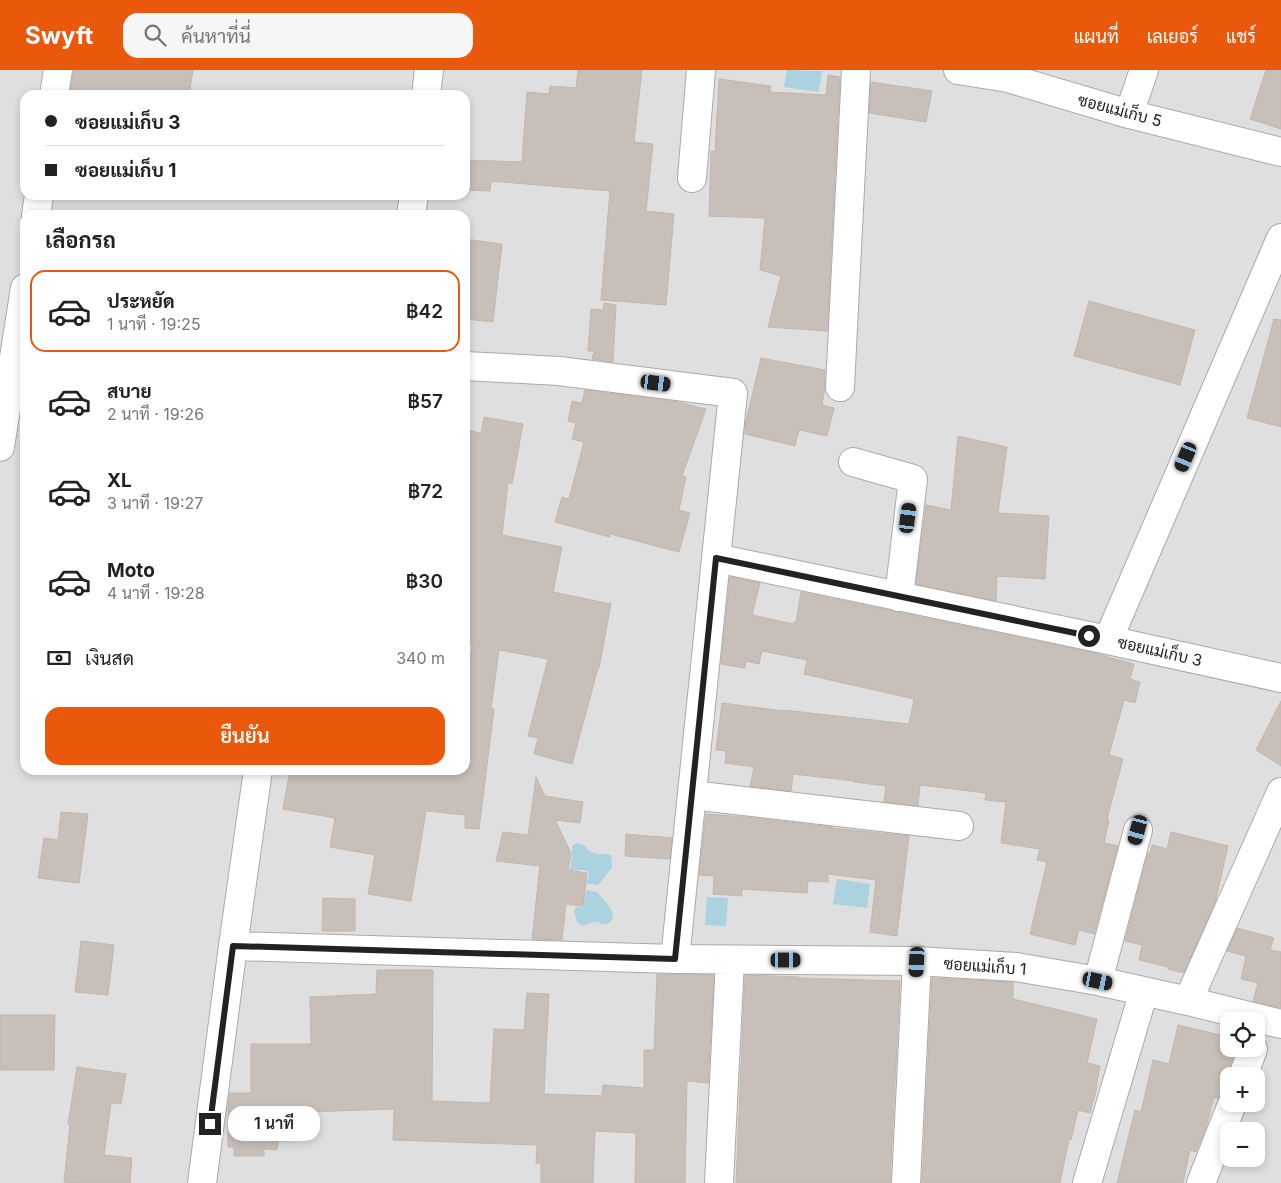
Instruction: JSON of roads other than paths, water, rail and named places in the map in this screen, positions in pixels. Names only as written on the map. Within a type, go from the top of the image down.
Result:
[{"type":"street","points":[[55,90],[58,70]]},
{"type":"street","points":[[426,90],[428,70]]},
{"type":"street","points":[[692,178],[701,70]]},
{"type":"street","points":[[840,387],[856,70]]},
{"type":"street","name":"ซอยแม่เก็บ 5","points":[[958,70],[1009,74],[1129,114],[1281,152]]},
{"type":"street","points":[[1129,114],[1144,70]]},
{"type":"street","points":[[1108,640],[1281,238]]},
{"type":"street","points":[[0,447],[19,367],[20,354]]},
{"type":"street","points":[[470,366],[559,371],[733,393],[675,959]]},
{"type":"street","points":[[853,462],[913,478],[899,597]]},
{"type":"street","name":"ซอยแม่เก็บ 3","points":[[716,558],[1281,678]]},
{"type":"street","points":[[202,1183],[257,775]]},
{"type":"street","points":[[1188,1001],[1281,792]]},
{"type":"street","points":[[692,796],[959,826]]},
{"type":"street","points":[[1098,981],[1138,830]]},
{"type":"street","name":"ซอยแม่เก็บ 1","points":[[233,946],[675,959],[917,962],[1016,967],[1098,981],[1188,1001],[1267,1028]]},
{"type":"street","points":[[719,1183],[730,960]]},
{"type":"street","points":[[906,1183],[917,962]]},
{"type":"street","points":[[1087,1183],[1144,991]]},
{"type":"street","points":[[1201,1183],[1229,1112]]},
{"type":"water","points":[[787,70],[822,71],[819,92],[784,87]]},
{"type":"water","points":[[576,843],[584,845],[591,852],[611,855],[612,868],[598,885],[587,884],[589,872],[570,870],[572,846]]},
{"type":"water","points":[[837,879],[870,884],[867,908],[833,904]]},
{"type":"water","points":[[586,891],[598,893],[606,902],[613,915],[609,923],[593,922],[584,925],[578,923],[574,912],[576,907],[583,907]]},
{"type":"water","points":[[707,897],[728,898],[726,926],[705,925]]}]
